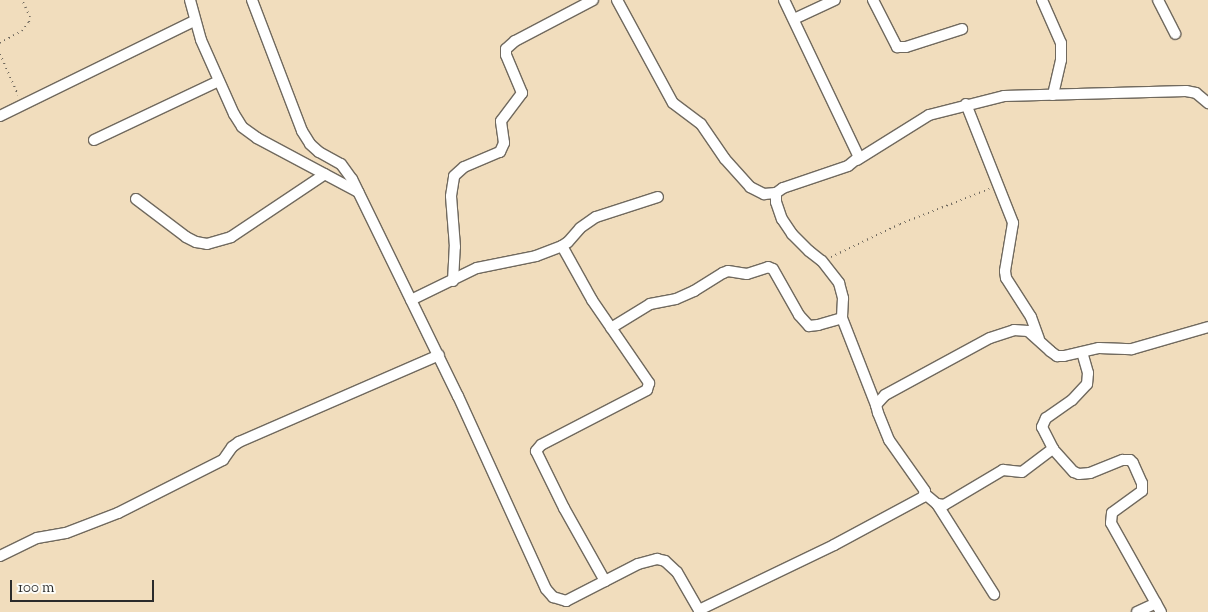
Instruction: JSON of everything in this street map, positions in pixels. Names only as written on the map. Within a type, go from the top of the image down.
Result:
[{"type":"street","points":[[190,0],[194,21],[234,114],[242,126],[258,138],[358,192]]},
{"type":"street","points":[[252,0],[302,131],[310,144],[318,152],[341,164],[352,179],[439,355],[546,589],[553,596],[566,600],[648,560],[665,561],[677,572],[700,611],[834,545],[918,501],[924,494]]},
{"type":"street","points":[[454,281],[455,248],[451,196],[454,176],[464,167],[500,152],[504,143],[501,120],[522,93],[506,55],[506,49],[515,41],[593,0]]},
{"type":"street","points":[[616,0],[673,103],[700,124],[725,159],[750,187],[764,194],[776,193],[783,188],[848,166],[929,115],[966,104],[1004,96],[1186,91],[1196,93],[1208,103]]},
{"type":"street","points":[[784,0],[859,153],[857,160]]},
{"type":"street","points":[[794,19],[835,0]]},
{"type":"street","points":[[873,0],[897,47],[906,47],[962,29]]},
{"type":"street","points":[[1042,0],[1061,43],[1061,60],[1053,95]]},
{"type":"street","points":[[1158,0],[1175,34]]},
{"type":"street","points":[[0,116],[194,21]]},
{"type":"street","points":[[94,140],[219,81]]},
{"type":"street","points":[[966,104],[1013,224],[1005,270],[1006,278],[1031,317],[1040,341]]},
{"type":"street","points":[[136,199],[186,237],[196,242],[207,244],[231,237],[325,174]]},
{"type":"street","points":[[776,193],[776,202],[779,210],[792,234],[808,252],[822,262],[842,288],[842,318],[889,440],[921,485],[924,494],[936,504],[994,594]]},
{"type":"street","points":[[411,300],[454,281],[477,268],[527,258],[562,246],[580,228],[596,217],[658,197]]},
{"type":"street","points":[[562,246],[592,300],[641,368],[649,387],[542,445],[536,451],[555,491],[605,581]]},
{"type":"street","points":[[611,328],[650,304],[676,299],[694,292],[728,271],[747,274],[768,267],[773,269],[799,315],[809,326],[842,318]]},
{"type":"street","points":[[876,405],[884,395],[1003,333],[1021,330],[1028,331],[1057,356],[1099,348],[1132,349],[1208,326]]},
{"type":"street","points":[[1082,352],[1088,373],[1086,384],[1072,400],[1044,421],[1044,433],[1053,449],[1068,466],[1079,474],[1123,460],[1133,463],[1142,482],[1142,491],[1112,513],[1111,523],[1159,608],[1137,612]]},
{"type":"street","points":[[0,556],[37,538],[66,533],[118,513],[223,460],[232,447],[239,442],[439,355]]},
{"type":"street","points":[[936,504],[944,506],[1003,470],[1022,472],[1053,449]]},
{"type":"path","points":[[0,43],[22,31],[29,22],[30,17],[22,0]]},
{"type":"path","points":[[0,54],[23,104]]},
{"type":"path","points":[[822,262],[900,224],[998,185]]}]
